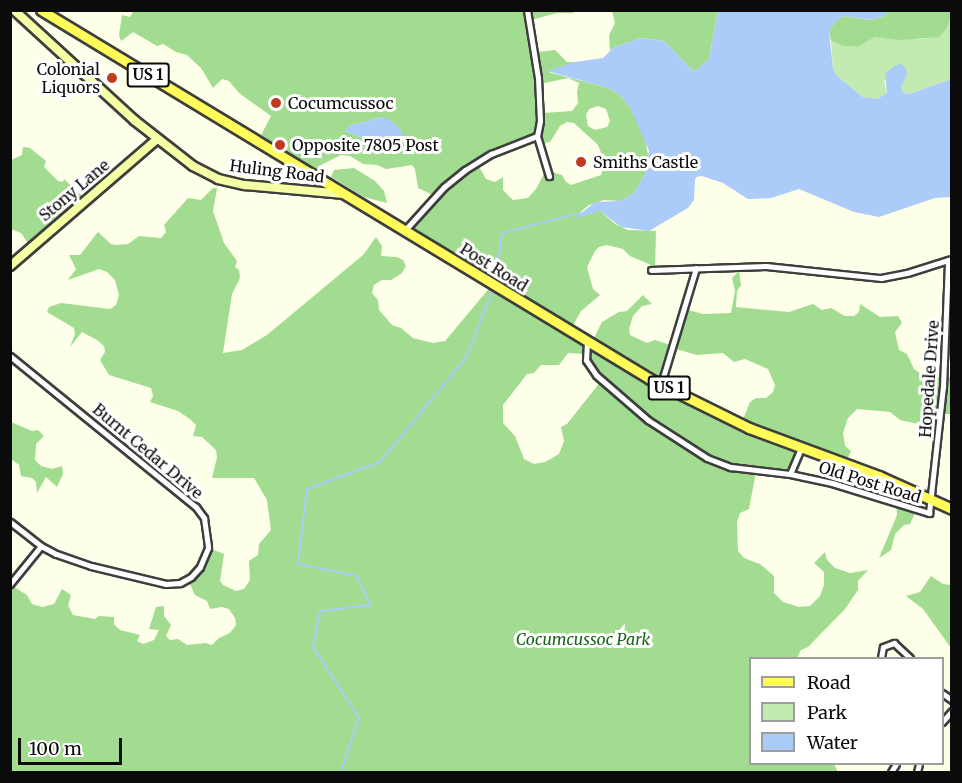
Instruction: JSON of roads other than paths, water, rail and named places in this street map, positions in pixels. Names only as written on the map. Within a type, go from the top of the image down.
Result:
[{"type":"main road","name":"Post Road","points":[[41,10],[661,384],[739,423],[879,476],[951,508]]},
{"type":"street","name":"Huling Road","points":[[14,10],[157,139],[193,166],[218,179],[245,185],[346,194]]},
{"type":"street","points":[[527,10],[538,78],[540,121],[537,136],[549,176]]},
{"type":"street","points":[[405,230],[444,187],[465,170],[491,154],[537,136]]},
{"type":"street","name":"Stony Lane","points":[[10,266],[157,139]]},
{"type":"street","points":[[651,270],[766,266],[881,278],[907,273],[950,259]]},
{"type":"street","name":"Hopedale Drive","points":[[932,499],[943,387],[950,259]]},
{"type":"street","points":[[661,384],[696,268]]},
{"type":"street","name":"Old Post Road","points":[[588,342],[586,360],[596,375],[648,420],[695,451],[731,467],[790,474],[841,485],[929,513],[932,499]]},
{"type":"street","name":"Burnt Cedar Drive","points":[[10,356],[196,507],[204,518],[209,543],[206,556],[196,572],[186,580],[174,584],[140,579],[91,566],[41,546],[10,522]]},
{"type":"street","name":"Old Post Road","points":[[790,474],[801,448]]},
{"type":"street","points":[[10,584],[41,546]]},
{"type":"street","points":[[881,657],[883,647],[894,643],[909,657]]},
{"type":"water","points":[[718,11],[887,11],[885,16],[870,20],[844,16],[835,22],[829,31],[833,69],[837,76],[863,97],[877,99],[887,93],[885,74],[894,66],[901,64],[906,68],[907,74],[901,87],[903,93],[910,94],[951,79],[951,197],[935,198],[879,217],[854,212],[799,189],[771,198],[748,199],[723,183],[702,176],[696,177],[694,200],[688,208],[649,231],[621,227],[600,211],[574,219],[595,202],[620,201],[633,194],[645,174],[649,151],[630,107],[620,95],[608,88],[547,71],[575,62],[603,58],[614,47],[642,38],[664,41],[694,72],[709,59]]},
{"type":"water","points":[[383,117],[393,122],[403,133],[397,146],[388,148],[345,131],[348,126]]},
{"type":"waterway","points":[[495,282],[502,233],[580,213]]},
{"type":"waterway","points":[[341,772],[359,718],[313,647],[320,611],[370,605],[357,576],[298,564],[307,489],[380,462],[466,358],[494,287]]},
{"type":"place","name":"Colonial Liquors","points":[[112,78]]},
{"type":"place","name":"Cocumcussoc","points":[[276,103]]},
{"type":"place","name":"Opposite 7805 Post","points":[[280,145]]},
{"type":"place","name":"Smiths Castle","points":[[581,162]]},
{"type":"park label","name":"Cocumcussoc Park","points":[[583,639]]}]
